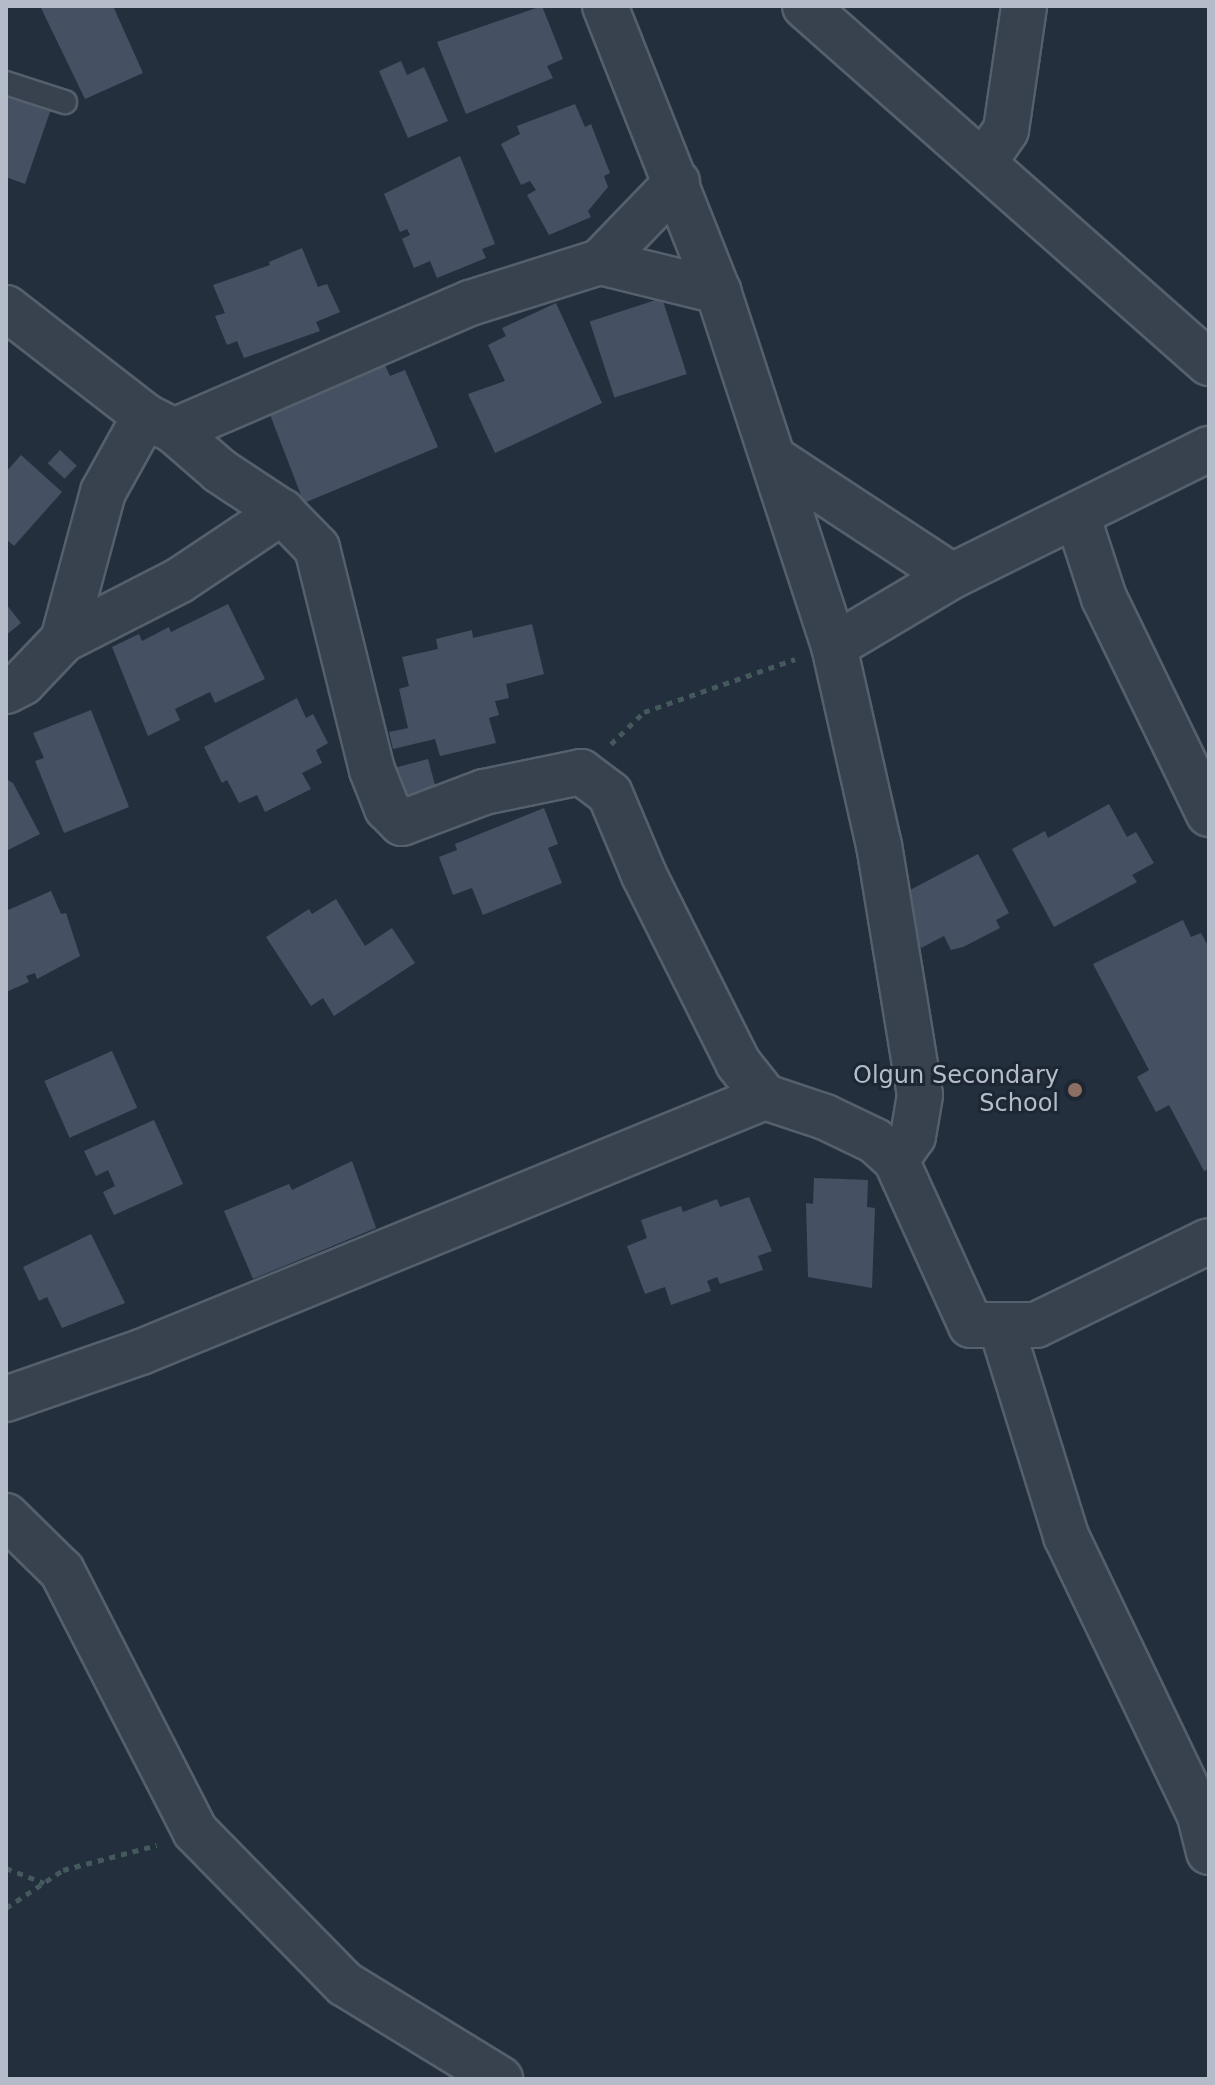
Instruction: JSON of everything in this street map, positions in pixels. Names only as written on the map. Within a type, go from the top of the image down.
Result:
[{"type":"street","points":[[605,6],[718,291],[777,461],[834,646],[879,845],[920,1095],[913,1136],[896,1160]]},
{"type":"street","points":[[805,6],[985,161],[1209,363]]},
{"type":"street","points":[[985,161],[1006,130],[1024,6]]},
{"type":"street","points":[[63,640],[103,492],[160,424],[470,303],[600,262],[677,182]]},
{"type":"street","points":[[600,262],[718,291]]},
{"type":"street","points":[[6,308],[220,471],[282,512],[317,548],[372,770],[387,808],[402,823],[484,792],[581,772],[610,794],[644,875],[738,1063],[765,1097],[825,1117],[875,1141],[896,1160],[971,1325],[1002,1329],[1036,1325],[1209,1241]]},
{"type":"street","points":[[834,646],[952,576],[1209,449]]},
{"type":"street","points":[[777,461],[952,576]]},
{"type":"street","points":[[6,691],[22,683],[63,640],[180,580],[282,512]]},
{"type":"street","points":[[1077,515],[1104,598],[1209,814]]},
{"type":"street","points":[[6,1399],[141,1352],[765,1097]]},
{"type":"street","points":[[1002,1329],[1066,1536],[1200,1816],[1209,1852]]},
{"type":"street","points":[[6,1516],[62,1571],[195,1831],[345,1984],[500,2079]]},
{"type":"lane","points":[[6,83],[65,102]]},
{"type":"path","points":[[581,772],[644,712],[834,646]]},
{"type":"path","points":[[6,1908],[63,1870],[112,1860],[195,1831]]},
{"type":"path","points":[[6,1868],[44,1883]]},
{"type":"building","points":[[113,6],[143,73],[85,99],[41,8]]},
{"type":"building","points":[[542,6],[563,59],[547,66],[553,78],[466,114],[437,42]]},
{"type":"building","points":[[401,61],[407,75],[424,67],[448,121],[408,138],[379,71]]},
{"type":"building","points":[[6,91],[51,109],[25,184],[6,177]]},
{"type":"building","points":[[575,104],[585,127],[591,124],[610,173],[604,176],[608,187],[588,211],[591,217],[549,235],[527,195],[536,190],[530,181],[521,185],[501,144],[520,134],[517,126]]},
{"type":"building","points":[[460,156],[495,244],[482,249],[486,258],[437,278],[430,261],[414,268],[402,239],[410,235],[407,229],[400,232],[384,194]]},
{"type":"building","points":[[302,248],[318,287],[327,284],[340,312],[316,322],[320,331],[244,358],[237,341],[227,345],[215,316],[225,313],[213,285],[270,265],[269,262]]},
{"type":"building","points":[[662,298],[687,374],[614,398],[590,321]]},
{"type":"building","points":[[556,303],[602,403],[495,453],[468,394],[505,381],[488,345],[506,336],[502,328]]},
{"type":"building","points":[[384,363],[390,376],[405,370],[438,447],[304,503],[269,412]]},
{"type":"building","points":[[60,450],[77,466],[65,479],[48,463]]},
{"type":"building","points":[[21,455],[62,492],[14,546],[6,539],[6,472]]},
{"type":"building","points":[[6,604],[21,623],[6,635]]},
{"type":"building","points":[[228,604],[265,679],[215,703],[210,692],[175,709],[180,720],[148,736],[112,647],[139,634],[142,641],[169,627],[171,632]]},
{"type":"building","points":[[532,624],[544,674],[506,684],[509,698],[495,701],[499,715],[489,718],[496,743],[440,756],[435,739],[393,749],[389,732],[408,728],[399,689],[409,686],[402,657],[438,649],[436,639],[472,630],[473,638]]},
{"type":"building","points":[[297,698],[306,718],[313,714],[328,743],[316,750],[322,763],[302,773],[311,789],[265,812],[257,795],[239,803],[227,780],[222,783],[204,747]]},
{"type":"building","points":[[91,710],[129,807],[64,833],[35,761],[44,758],[33,733]]},
{"type":"building","points":[[428,759],[436,788],[396,799],[388,770]]},
{"type":"building","points":[[6,779],[13,783],[40,834],[6,851]]},
{"type":"building","points":[[1109,804],[1127,837],[1136,832],[1154,863],[1132,875],[1137,882],[1054,927],[1012,849],[1045,831],[1048,838]]},
{"type":"building","points":[[544,808],[558,844],[548,848],[562,883],[483,915],[472,888],[453,895],[439,857],[457,850],[455,844]]},
{"type":"building","points":[[978,854],[1009,913],[996,920],[1000,928],[963,947],[951,950],[944,936],[921,948],[897,897]]},
{"type":"building","points":[[51,891],[61,914],[66,913],[80,956],[37,979],[35,973],[26,976],[29,982],[6,992],[6,911]]},
{"type":"building","points":[[336,899],[365,946],[392,928],[415,963],[334,1016],[323,998],[311,1006],[266,937],[309,909],[312,914]]},
{"type":"building","points":[[1183,920],[1191,937],[1201,933],[1209,948],[1209,1169],[1204,1171],[1169,1105],[1156,1112],[1137,1077],[1149,1070],[1093,964]]},
{"type":"building","points":[[112,1051],[137,1108],[70,1138],[44,1081]]},
{"type":"building","points":[[154,1120],[183,1184],[114,1215],[103,1192],[115,1186],[108,1170],[96,1176],[84,1151]]},
{"type":"building","points":[[352,1161],[376,1228],[253,1279],[224,1211],[289,1184],[292,1190]]},
{"type":"building","points":[[814,1178],[868,1180],[867,1207],[875,1208],[872,1288],[808,1277],[806,1203],[813,1204]]},
{"type":"building","points":[[749,1197],[772,1251],[758,1256],[763,1270],[720,1284],[717,1277],[707,1281],[711,1291],[671,1305],[665,1287],[645,1294],[627,1246],[647,1238],[641,1220],[681,1206],[683,1212],[717,1199],[720,1207]]},
{"type":"building","points":[[91,1234],[125,1303],[62,1328],[47,1297],[39,1301],[23,1267]]},
{"type":"place","name":"Olgun Secondary School","points":[[1075,1090]]}]
